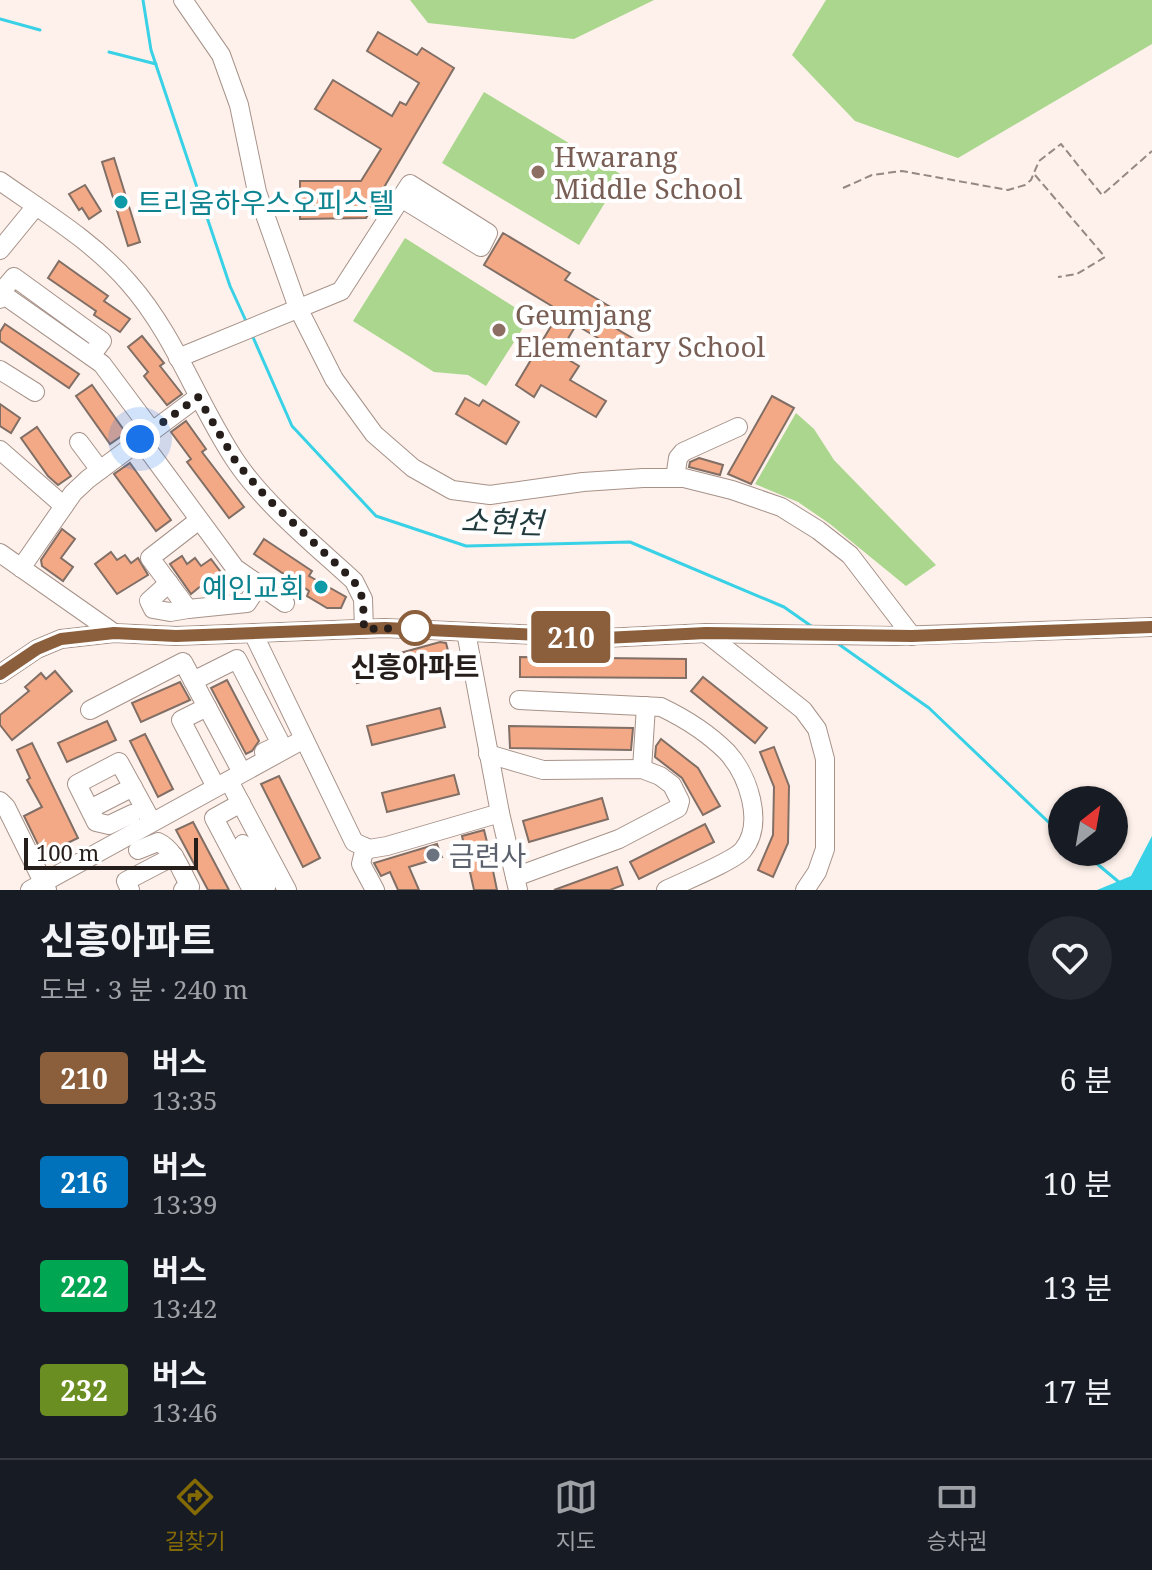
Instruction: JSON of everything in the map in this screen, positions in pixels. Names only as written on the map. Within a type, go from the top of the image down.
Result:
[{"type":"street","points":[[183,0],[221,55],[239,105],[257,192],[298,308],[334,379],[374,434],[413,468],[452,490],[490,495],[583,482],[675,478],[732,490],[781,507],[850,555],[904,636]]},
{"type":"street","points":[[0,181],[108,261],[129,283],[187,355],[198,397],[236,462],[266,497],[354,581],[363,599],[364,629]]},
{"type":"street","points":[[187,355],[341,291],[401,198]]},
{"type":"street","points":[[0,250],[36,206]]},
{"type":"street","points":[[2,297],[102,364],[199,520],[235,568],[285,603]]},
{"type":"street","points":[[0,370],[35,392]]},
{"type":"street","points":[[21,568],[73,493],[198,397]]},
{"type":"street","points":[[675,478],[678,458],[683,452],[738,427]]},
{"type":"street","points":[[79,442],[100,470]]},
{"type":"street","points":[[0,450],[64,506]]},
{"type":"street","points":[[188,609],[150,558],[199,520]]},
{"type":"street","points":[[0,553],[114,633]]},
{"type":"street","points":[[169,583],[149,601],[153,609],[170,612],[247,603],[259,585]]},
{"type":"street","points":[[0,674],[37,649],[61,639],[114,633],[176,636],[415,628],[604,638],[706,633],[904,636],[1152,627]]},
{"type":"street","points":[[466,632],[488,754],[517,884],[619,839],[678,808],[680,801],[672,785],[642,769],[543,770],[488,754]]},
{"type":"street","points":[[253,633],[354,842],[369,849],[387,846],[500,813]]},
{"type":"street","points":[[706,633],[803,710],[817,729],[825,759],[825,849],[821,864],[805,890]]},
{"type":"street","points":[[24,798],[3,804],[40,887],[281,744],[237,659],[193,681]]},
{"type":"street","points":[[90,710],[183,662],[207,707],[224,778]]},
{"type":"street","points":[[519,700],[661,707],[681,716],[728,753],[751,797],[753,819],[750,836],[743,851],[666,890]]},
{"type":"street","points":[[642,769],[646,706]]},
{"type":"street","points":[[207,707],[181,720],[241,803],[269,887]]},
{"type":"street","points":[[224,778],[304,739]]},
{"type":"street","points":[[132,814],[109,825],[96,822],[77,784],[119,762],[152,822]]},
{"type":"street","points":[[90,809],[133,787]]},
{"type":"street","points":[[241,803],[214,818],[269,887]]},
{"type":"street","points":[[138,850],[158,842],[165,846],[174,856],[190,887],[183,890]]},
{"type":"street","points":[[243,844],[269,887]]},
{"type":"street","points":[[365,847],[361,864],[375,890]]},
{"type":"street","points":[[130,890],[126,881],[174,856]]},
{"type":"path","points":[[843,188],[872,175],[902,171],[1008,190],[1025,185],[1039,161],[1061,144],[1102,195],[1152,151]]},
{"type":"path","points":[[1034,174],[1105,257],[1077,274],[1058,277]]},
{"type":"green space","points":[[410,0],[654,0],[574,39],[428,23]]},
{"type":"green space","points":[[826,0],[1152,0],[1152,44],[958,158],[855,121],[792,55]]},
{"type":"green space","points":[[484,92],[622,175],[579,245],[442,163]]},
{"type":"green space","points":[[405,238],[530,317],[486,386],[468,375],[434,372],[353,321]]},
{"type":"green space","points":[[796,413],[814,429],[834,460],[936,565],[906,586],[798,502],[755,484]]},
{"type":"water","points":[[1152,836],[1152,890],[1097,890],[1131,876]]},
{"type":"building","points":[[378,32],[417,55],[422,48],[454,68],[366,218],[300,219],[300,181],[361,181],[381,149],[315,109],[333,80],[392,116],[400,102],[406,105],[419,83],[367,51]]},
{"type":"building","name":"트리움하우스오피스텔","points":[[114,158],[140,242],[128,246],[102,162]]},
{"type":"building","points":[[85,185],[101,211],[89,219],[69,194]]},
{"type":"building","points":[[503,233],[570,273],[565,280],[612,308],[605,322],[641,343],[632,358],[576,325],[559,354],[579,366],[570,380],[606,401],[596,417],[541,385],[534,397],[516,385],[560,311],[484,265]]},
{"type":"building","points":[[59,261],[108,296],[104,301],[130,319],[120,332],[94,315],[96,311],[48,278]]},
{"type":"building","points":[[5,324],[79,374],[69,388],[0,341],[0,332]]},
{"type":"building","points":[[142,336],[164,363],[160,366],[182,394],[167,405],[144,376],[148,372],[128,347]]},
{"type":"building","points":[[92,385],[126,433],[110,444],[76,396]]},
{"type":"building","points":[[772,396],[794,408],[751,484],[728,474]]},
{"type":"building","points":[[465,398],[479,406],[483,400],[519,422],[506,444],[456,414]]},
{"type":"building","points":[[0,404],[20,418],[11,433],[0,426]]},
{"type":"building","points":[[186,421],[206,449],[202,452],[244,507],[229,518],[187,462],[191,459],[171,432]]},
{"type":"building","points":[[37,427],[71,476],[58,485],[21,438]]},
{"type":"building","points":[[699,458],[723,465],[720,475],[689,467],[690,462]]},
{"type":"building","points":[[130,463],[171,520],[156,531],[114,474]]},
{"type":"building","points":[[62,529],[75,539],[61,558],[73,567],[63,581],[42,566],[41,560]]},
{"type":"building","points":[[264,539],[312,571],[309,576],[346,597],[341,608],[327,608],[307,596],[309,591],[254,554]]},
{"type":"building","points":[[111,552],[117,560],[125,555],[131,563],[138,558],[148,575],[117,594],[95,564]]},
{"type":"building","points":[[182,556],[187,564],[195,558],[201,566],[211,559],[223,575],[191,594],[170,564]]},
{"type":"building","points":[[440,642],[446,643],[450,658],[357,683],[353,666]]},
{"type":"building","points":[[520,657],[686,659],[686,678],[520,677]]},
{"type":"building","points":[[55,671],[72,691],[12,740],[0,725],[0,715],[29,691],[25,687],[41,673],[46,679]]},
{"type":"building","points":[[703,677],[767,728],[755,743],[691,691]]},
{"type":"building","points":[[227,680],[259,741],[246,754],[211,688]]},
{"type":"building","points":[[180,682],[190,700],[141,722],[132,703]]},
{"type":"building","points":[[440,708],[445,727],[372,745],[367,726]]},
{"type":"building","points":[[107,721],[116,740],[67,762],[58,743]]},
{"type":"building","points":[[509,726],[633,728],[631,750],[510,748]]},
{"type":"building","points":[[145,734],[173,789],[158,797],[130,741]]},
{"type":"building","points":[[661,739],[698,768],[720,806],[703,815],[682,778],[655,757],[656,746]]},
{"type":"building","points":[[32,743],[78,838],[55,849],[58,855],[46,861],[24,816],[42,807],[27,780],[30,778],[17,750]]},
{"type":"building","points":[[774,747],[789,786],[788,843],[773,877],[758,870],[773,835],[774,787],[760,752]]},
{"type":"building","points":[[454,775],[459,794],[387,812],[382,793]]},
{"type":"building","points":[[279,776],[320,858],[303,867],[261,784]]},
{"type":"building","points":[[602,798],[608,819],[529,842],[523,821]]},
{"type":"building","points":[[193,822],[229,890],[208,890],[176,830]]},
{"type":"building","points":[[705,824],[714,842],[639,879],[630,862]]},
{"type":"building","points":[[484,830],[489,850],[494,849],[496,860],[491,861],[497,890],[474,890],[462,836]]},
{"type":"building","points":[[437,844],[442,857],[409,867],[419,890],[398,890],[390,872],[381,876],[374,863]]},
{"type":"building","points":[[617,867],[623,885],[610,890],[554,890]]},
{"type":"waterway","name":"소현천","points":[[143,0],[151,50],[230,286],[246,321]]},
{"type":"waterway","points":[[0,19],[40,30]]},
{"type":"waterway","points":[[109,52],[156,64]]},
{"type":"waterway","name":"소현천","points":[[252,335],[292,426],[376,516],[466,546],[630,542],[784,607],[814,628]]},
{"type":"waterway","name":"소현천","points":[[837,643],[929,708],[1048,822]]},
{"type":"waterway","name":"소현천","points":[[1100,866],[1120,883]]},
{"type":"bus line","name":"210","points":[[0,674],[21,658],[61,639],[114,633],[176,636],[415,628],[604,638],[706,633],[912,636],[1152,627]]},
{"type":"place","name":"Hwarang Middle School","points":[[538,172]]},
{"type":"place","name":"트리움하우스오피스텔","points":[[121,202]]},
{"type":"place","name":"Geumjang Elementary School","points":[[499,330]]},
{"type":"place","name":"예인교회","points":[[321,587]]},
{"type":"place","name":"신흥아파트","points":[[415,628]]},
{"type":"place","name":"금련사","points":[[433,855]]},
{"type":"route","points":[[140,439],[198,397],[236,462],[266,497],[354,581],[363,599],[364,629],[415,628]]}]
